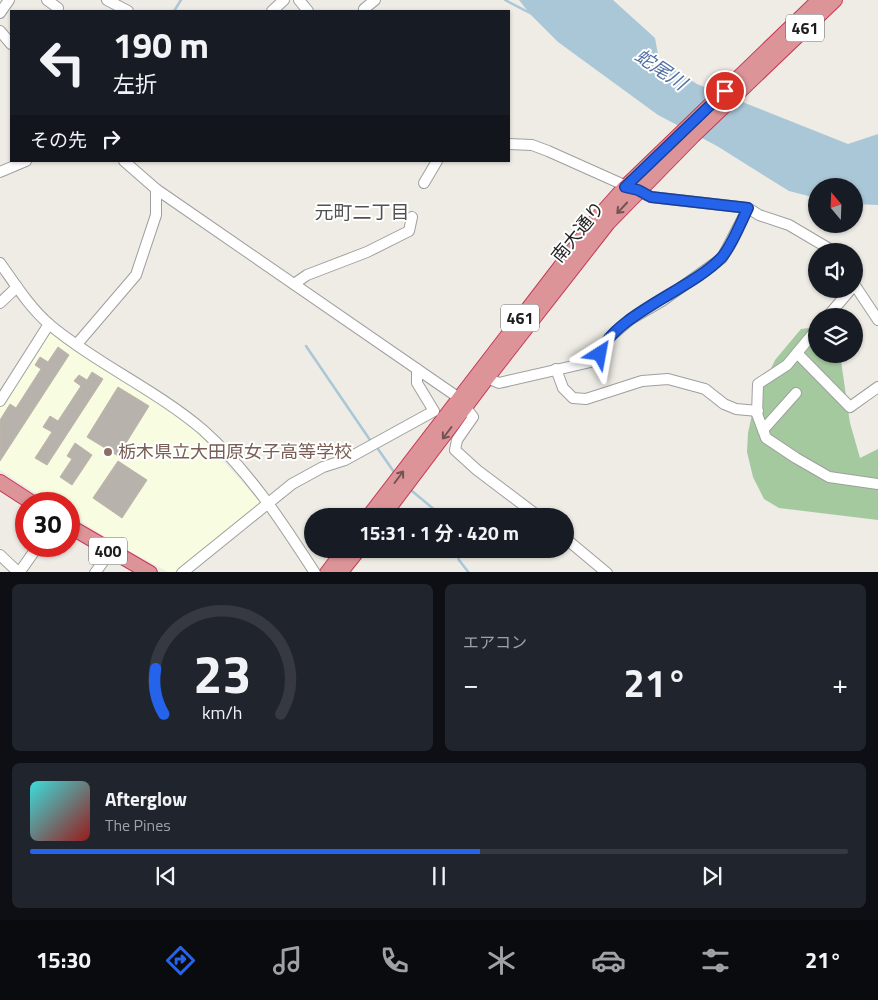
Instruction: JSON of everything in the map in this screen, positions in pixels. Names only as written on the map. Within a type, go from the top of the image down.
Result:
[{"type":"highway","name":"南大通り","points":[[771,54],[819,0]]},
{"type":"highway","name":"南大通り","points":[[390,508],[462,403],[600,215],[632,188],[771,54],[834,0]]},
{"type":"highway","name":"南大通り","points":[[377,508],[462,403],[487,378],[632,188]]},
{"type":"highway","points":[[1,484],[15,492]]},
{"type":"highway","name":"400","points":[[80,533],[110,552],[150,572]]},
{"type":"highway","points":[[327,572],[338,558]]},
{"type":"highway","points":[[340,572],[351,558]]},
{"type":"street","points":[[0,13],[9,0]]},
{"type":"street","points":[[47,0],[58,8]]},
{"type":"street","points":[[107,0],[126,10]]},
{"type":"street","points":[[273,10],[284,0]]},
{"type":"street","points":[[299,0],[307,10]]},
{"type":"street","points":[[365,10],[375,0]]},
{"type":"street","points":[[0,31],[10,43]]},
{"type":"street","points":[[510,144],[532,146],[548,151],[651,197],[748,208],[760,215],[789,225],[819,243]]},
{"type":"street","points":[[0,170],[23,162]]},
{"type":"street","points":[[125,162],[156,189],[417,369],[462,403],[473,417],[457,440],[455,450],[477,470],[527,508]]},
{"type":"street","points":[[424,183],[436,162]]},
{"type":"street","points":[[77,344],[136,275],[156,215],[156,189]]},
{"type":"street","points":[[487,378],[499,383],[595,361],[610,337],[631,319],[722,258],[748,208]]},
{"type":"street","points":[[294,284],[307,275],[368,252],[410,232],[412,217]]},
{"type":"street","points":[[0,263],[17,287],[49,324],[165,401],[203,431],[269,502],[316,572]]},
{"type":"street","points":[[0,303],[17,287]]},
{"type":"street","points":[[835,308],[843,298]]},
{"type":"street","points":[[863,298],[878,320]]},
{"type":"street","points":[[0,402],[49,324]]},
{"type":"street","points":[[808,340],[787,366],[758,384],[758,411],[766,438],[829,477],[878,484]]},
{"type":"street","points":[[797,353],[850,407],[878,387]]},
{"type":"street","points":[[182,572],[292,484],[323,467],[345,460],[434,411],[417,383],[417,369]]},
{"type":"street","points":[[556,369],[563,388],[573,398],[586,399],[642,381],[668,379],[704,389],[724,404],[736,409],[758,411]]},
{"type":"street","points":[[763,430],[796,393]]},
{"type":"street","points":[[574,545],[607,572]]},
{"type":"street","points":[[95,572],[110,552]]},
{"type":"street","points":[[0,556],[19,572],[30,557]]},
{"type":"shaded area","name":"栃木県立大田原女子高等学校","points":[[51,329],[163,406],[199,434],[261,503],[175,572],[168,572],[80,521],[80,492],[34,492],[0,470],[0,407]]},
{"type":"green space","points":[[808,328],[808,363],[841,363],[850,423],[860,458],[878,449],[878,520],[779,508],[764,499],[753,477],[747,452],[748,433],[754,405],[775,360],[801,329]]},
{"type":"water","name":"蛇尾川","points":[[519,0],[613,0],[655,38],[659,60],[697,84],[848,144],[878,134],[878,205],[863,204],[863,178],[808,178],[808,196],[789,191],[717,146],[658,115],[558,42]]},
{"type":"building","points":[[58,347],[69,355],[0,461],[0,420],[10,404],[16,408],[41,369],[35,365],[40,357],[48,362]]},
{"type":"building","points":[[92,372],[103,379],[47,465],[35,458],[52,432],[43,427],[50,416],[58,421],[81,386],[74,381],[79,375],[87,380]]},
{"type":"building","points":[[118,387],[149,406],[118,456],[87,437]]},
{"type":"building","points":[[75,443],[92,455],[72,485],[60,477],[72,459],[67,456]]},
{"type":"building","points":[[118,461],[147,480],[122,518],[93,498]]},
{"type":"waterway","points":[[175,10],[181,0]]},
{"type":"waterway","points":[[505,0],[530,13]]},
{"type":"waterway","points":[[306,346],[370,440]]},
{"type":"waterway","points":[[378,449],[394,472]]},
{"type":"waterway","points":[[412,491],[432,508]]},
{"type":"waterway","points":[[458,558],[468,572]]},
{"type":"place","name":"栃木県立大田原女子高等学校","points":[[108,452]]},
{"type":"district","name":"元町二丁目","points":[[362,212]]},
{"type":"route","points":[[600,354],[610,337],[631,319],[693,280],[722,258],[748,208],[651,197],[638,190],[625,187],[725,91]]}]
